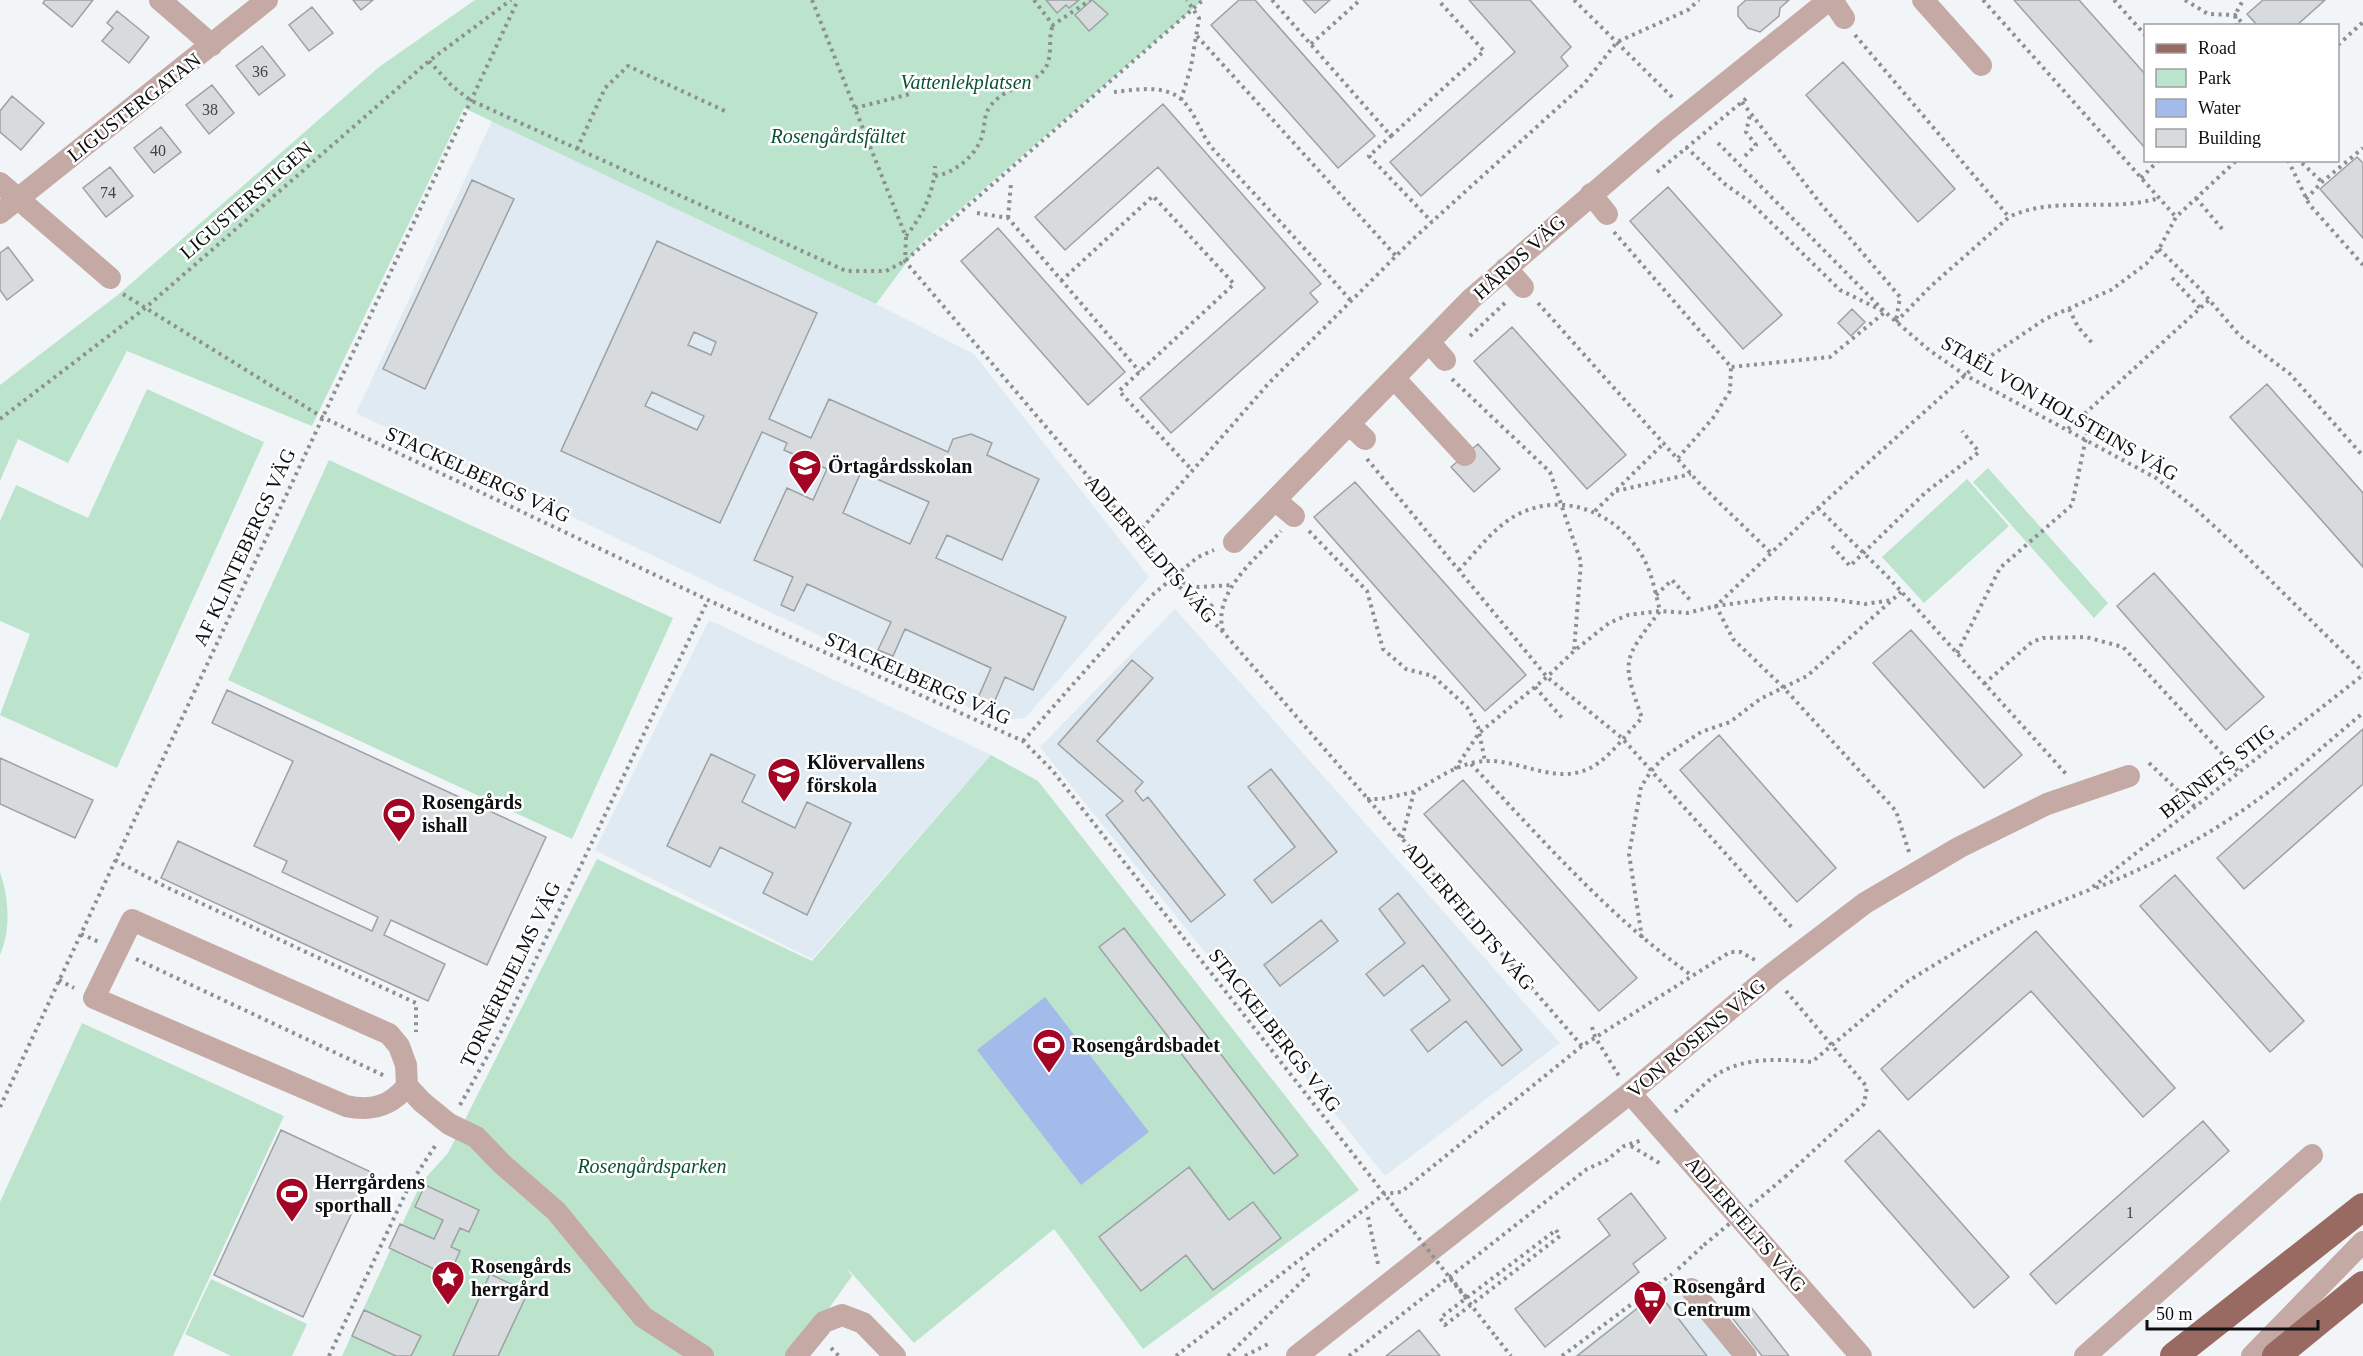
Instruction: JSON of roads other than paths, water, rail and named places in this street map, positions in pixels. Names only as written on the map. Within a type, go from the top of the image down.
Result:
[{"type":"main road","points":[[2174,1356],[2363,1207]]},
{"type":"main road","points":[[2276,1356],[2363,1285]]},
{"type":"street","points":[[160,0],[212,45]]},
{"type":"street","name":"LIGUSTERGATAN","points":[[0,213],[267,0]]},
{"type":"street","points":[[1923,0],[1981,65]]},
{"type":"street","name":"HÅRDS VÄG","points":[[1234,542],[1275,500],[1360,440],[1394,378],[1506,268],[1591,194],[1835,6]]},
{"type":"street","points":[[0,183],[110,278]]},
{"type":"street","points":[[1591,194],[1607,219]]},
{"type":"street","points":[[1506,268],[1523,287]]},
{"type":"street","points":[[1429,342],[1446,367]]},
{"type":"street","points":[[1394,378],[1465,455]]},
{"type":"street","points":[[1275,500],[1294,516]]},
{"type":"street","name":"VON ROSENS VÄG","points":[[1297,1356],[1630,1093],[1772,974],[1865,903],[1959,847],[2047,804],[2129,776]]},
{"type":"street","points":[[407,1086],[396,1099],[381,1107],[363,1110],[346,1106],[94,998],[132,920],[390,1034],[399,1046],[406,1065],[407,1086],[449,1124],[476,1137],[502,1164],[556,1212],[643,1317],[704,1356]]},
{"type":"street","name":"ADLERFELTS VÄG","points":[[1630,1093],[1862,1356]]},
{"type":"street","points":[[2085,1356],[2312,1155]]},
{"type":"street","points":[[2252,1356],[2363,1242]]},
{"type":"street","points":[[1692,1289],[1746,1356]]},
{"type":"street","points":[[796,1356],[824,1322],[842,1315],[863,1323],[895,1356]]},
{"type":"water","points":[[1045,997],[1149,1132],[1081,1185],[977,1050]]},
{"type":"place","name":"Örtagårdsskolan","points":[[805,495]]},
{"type":"place","name":"Klövervallens förskola","points":[[784,803]]},
{"type":"place","name":"Rosengårds ishall","points":[[399,843]]},
{"type":"place","name":"Rosengårdsbadet","points":[[1049,1074]]},
{"type":"place","name":"Herrgårdens sporthall","points":[[292,1223]]},
{"type":"place","name":"Rosengårds herrgård","points":[[448,1306]]},
{"type":"place","name":"Rosengård Centrum","points":[[1650,1326]]},
{"type":"park label","name":"Vattenlekplatsen","points":[[966,82]]},
{"type":"park label","name":"Rosengårdsfältet","points":[[838,136]]},
{"type":"park label","name":"Rosengårdsparken","points":[[652,1166]]}]
